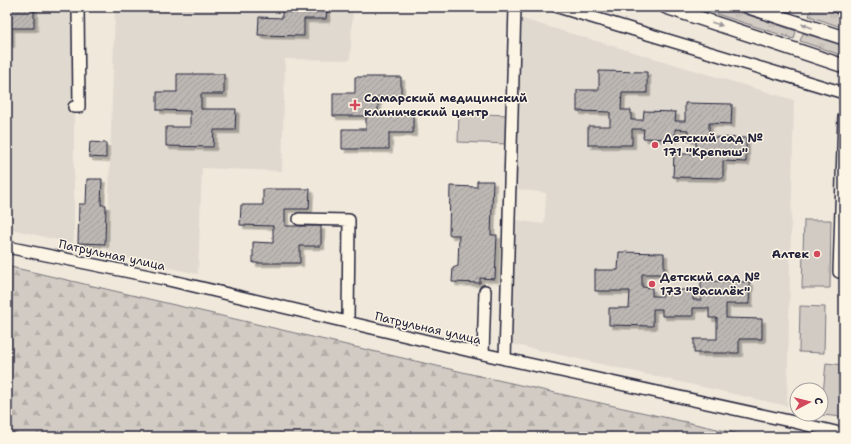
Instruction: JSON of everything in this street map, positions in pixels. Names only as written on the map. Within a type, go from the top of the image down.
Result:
[{"type":"main road","points":[[666,7],[844,66]]},
{"type":"main road","points":[[749,7],[844,38]]},
{"type":"street","points":[[74,107],[79,107],[78,7]]},
{"type":"street","points":[[505,359],[515,7]]},
{"type":"street","points":[[558,7],[844,93]]},
{"type":"street","points":[[838,7],[844,10]]},
{"type":"street","points":[[844,117],[840,272],[844,272]]},
{"type":"street","points":[[299,219],[349,220],[348,322]]},
{"type":"street","name":"Патрульная улица","points":[[7,247],[164,279],[483,354],[844,434]]},
{"type":"street","points":[[483,354],[484,291]]},
{"type":"shaded area","points":[[7,7],[72,7],[74,74],[74,244],[7,228]]},
{"type":"shaded area","points":[[115,7],[353,7],[350,60],[285,59],[282,171],[202,168],[198,274],[107,254]]},
{"type":"shaded area","points":[[519,18],[794,100],[787,406],[512,344],[515,220],[544,224],[546,193],[517,189]]},
{"type":"green space","points":[[695,7],[724,7],[796,31],[794,39]]},
{"type":"green space","points":[[812,7],[825,7],[844,15],[844,28],[809,16]]},
{"type":"green space","points":[[803,33],[844,46],[844,56],[800,41]]},
{"type":"green space","points":[[459,113],[508,115],[507,144],[458,142]]},
{"type":"green space","name":"Алтек","points":[[804,220],[831,220],[830,288],[802,288]]},
{"type":"green space","points":[[7,266],[484,377],[753,437],[7,437]]},
{"type":"green space","points":[[800,306],[825,307],[824,353],[799,352]]},
{"type":"green space","points":[[826,363],[844,365],[844,417],[829,416],[829,382],[824,382]]},
{"type":"building","points":[[7,7],[34,7],[34,28],[11,28],[11,44],[7,44]]},
{"type":"building","points":[[282,7],[327,7],[326,19],[304,19],[304,36],[258,35],[259,17],[282,18]]},
{"type":"building","points":[[599,71],[647,72],[647,93],[622,93],[621,110],[631,110],[631,120],[643,120],[644,111],[676,112],[675,121],[685,121],[685,103],[732,104],[731,124],[709,123],[709,137],[746,138],[746,162],[723,161],[723,178],[673,177],[674,154],[696,154],[696,140],[688,140],[688,130],[675,129],[675,139],[643,138],[644,129],[632,129],[632,145],[588,145],[588,126],[610,126],[610,112],[577,111],[577,90],[599,90]]},
{"type":"building","points":[[177,74],[224,74],[224,94],[201,94],[201,109],[236,109],[235,130],[214,130],[213,147],[166,146],[166,127],[190,127],[190,111],[157,110],[157,92],[177,92]]},
{"type":"building","name":"Самарский медицинский клинический центр","points":[[355,77],[401,77],[401,96],[378,97],[378,114],[413,114],[413,133],[389,133],[389,149],[342,149],[342,129],[366,129],[366,116],[333,116],[333,93],[355,93]]},
{"type":"building","points":[[90,142],[106,143],[106,158],[89,157]]},
{"type":"building","points":[[87,179],[102,179],[101,205],[106,205],[105,244],[78,243],[79,204],[86,204]]},
{"type":"building","points":[[477,181],[493,181],[491,235],[497,235],[495,279],[480,278],[480,283],[452,282],[453,268],[458,266],[459,235],[449,235],[450,186],[477,187]]},
{"type":"building","points":[[263,189],[310,189],[309,209],[285,209],[285,226],[321,226],[321,246],[300,246],[300,263],[253,263],[253,242],[273,243],[273,226],[240,225],[241,205],[263,205]]},
{"type":"building","points":[[619,252],[664,253],[664,274],[642,274],[642,287],[652,288],[652,296],[663,296],[663,290],[693,290],[693,300],[701,300],[701,281],[750,282],[749,304],[726,304],[726,318],[762,319],[762,339],[739,339],[739,353],[694,353],[694,339],[717,339],[717,318],[709,318],[709,308],[693,308],[693,316],[662,316],[662,309],[653,309],[653,326],[609,325],[609,308],[629,308],[630,291],[595,291],[595,270],[618,270]]},
{"type":"place","name":"Самарский медицинский клинический центр","points":[[355,105]]},
{"type":"place","name":"Детский сад № 171 \"Крепыш\"","points":[[655,145]]},
{"type":"place","name":"Алтек","points":[[817,254]]},
{"type":"place","name":"Детский сад № 173 \"Василёк\"","points":[[652,284]]}]
